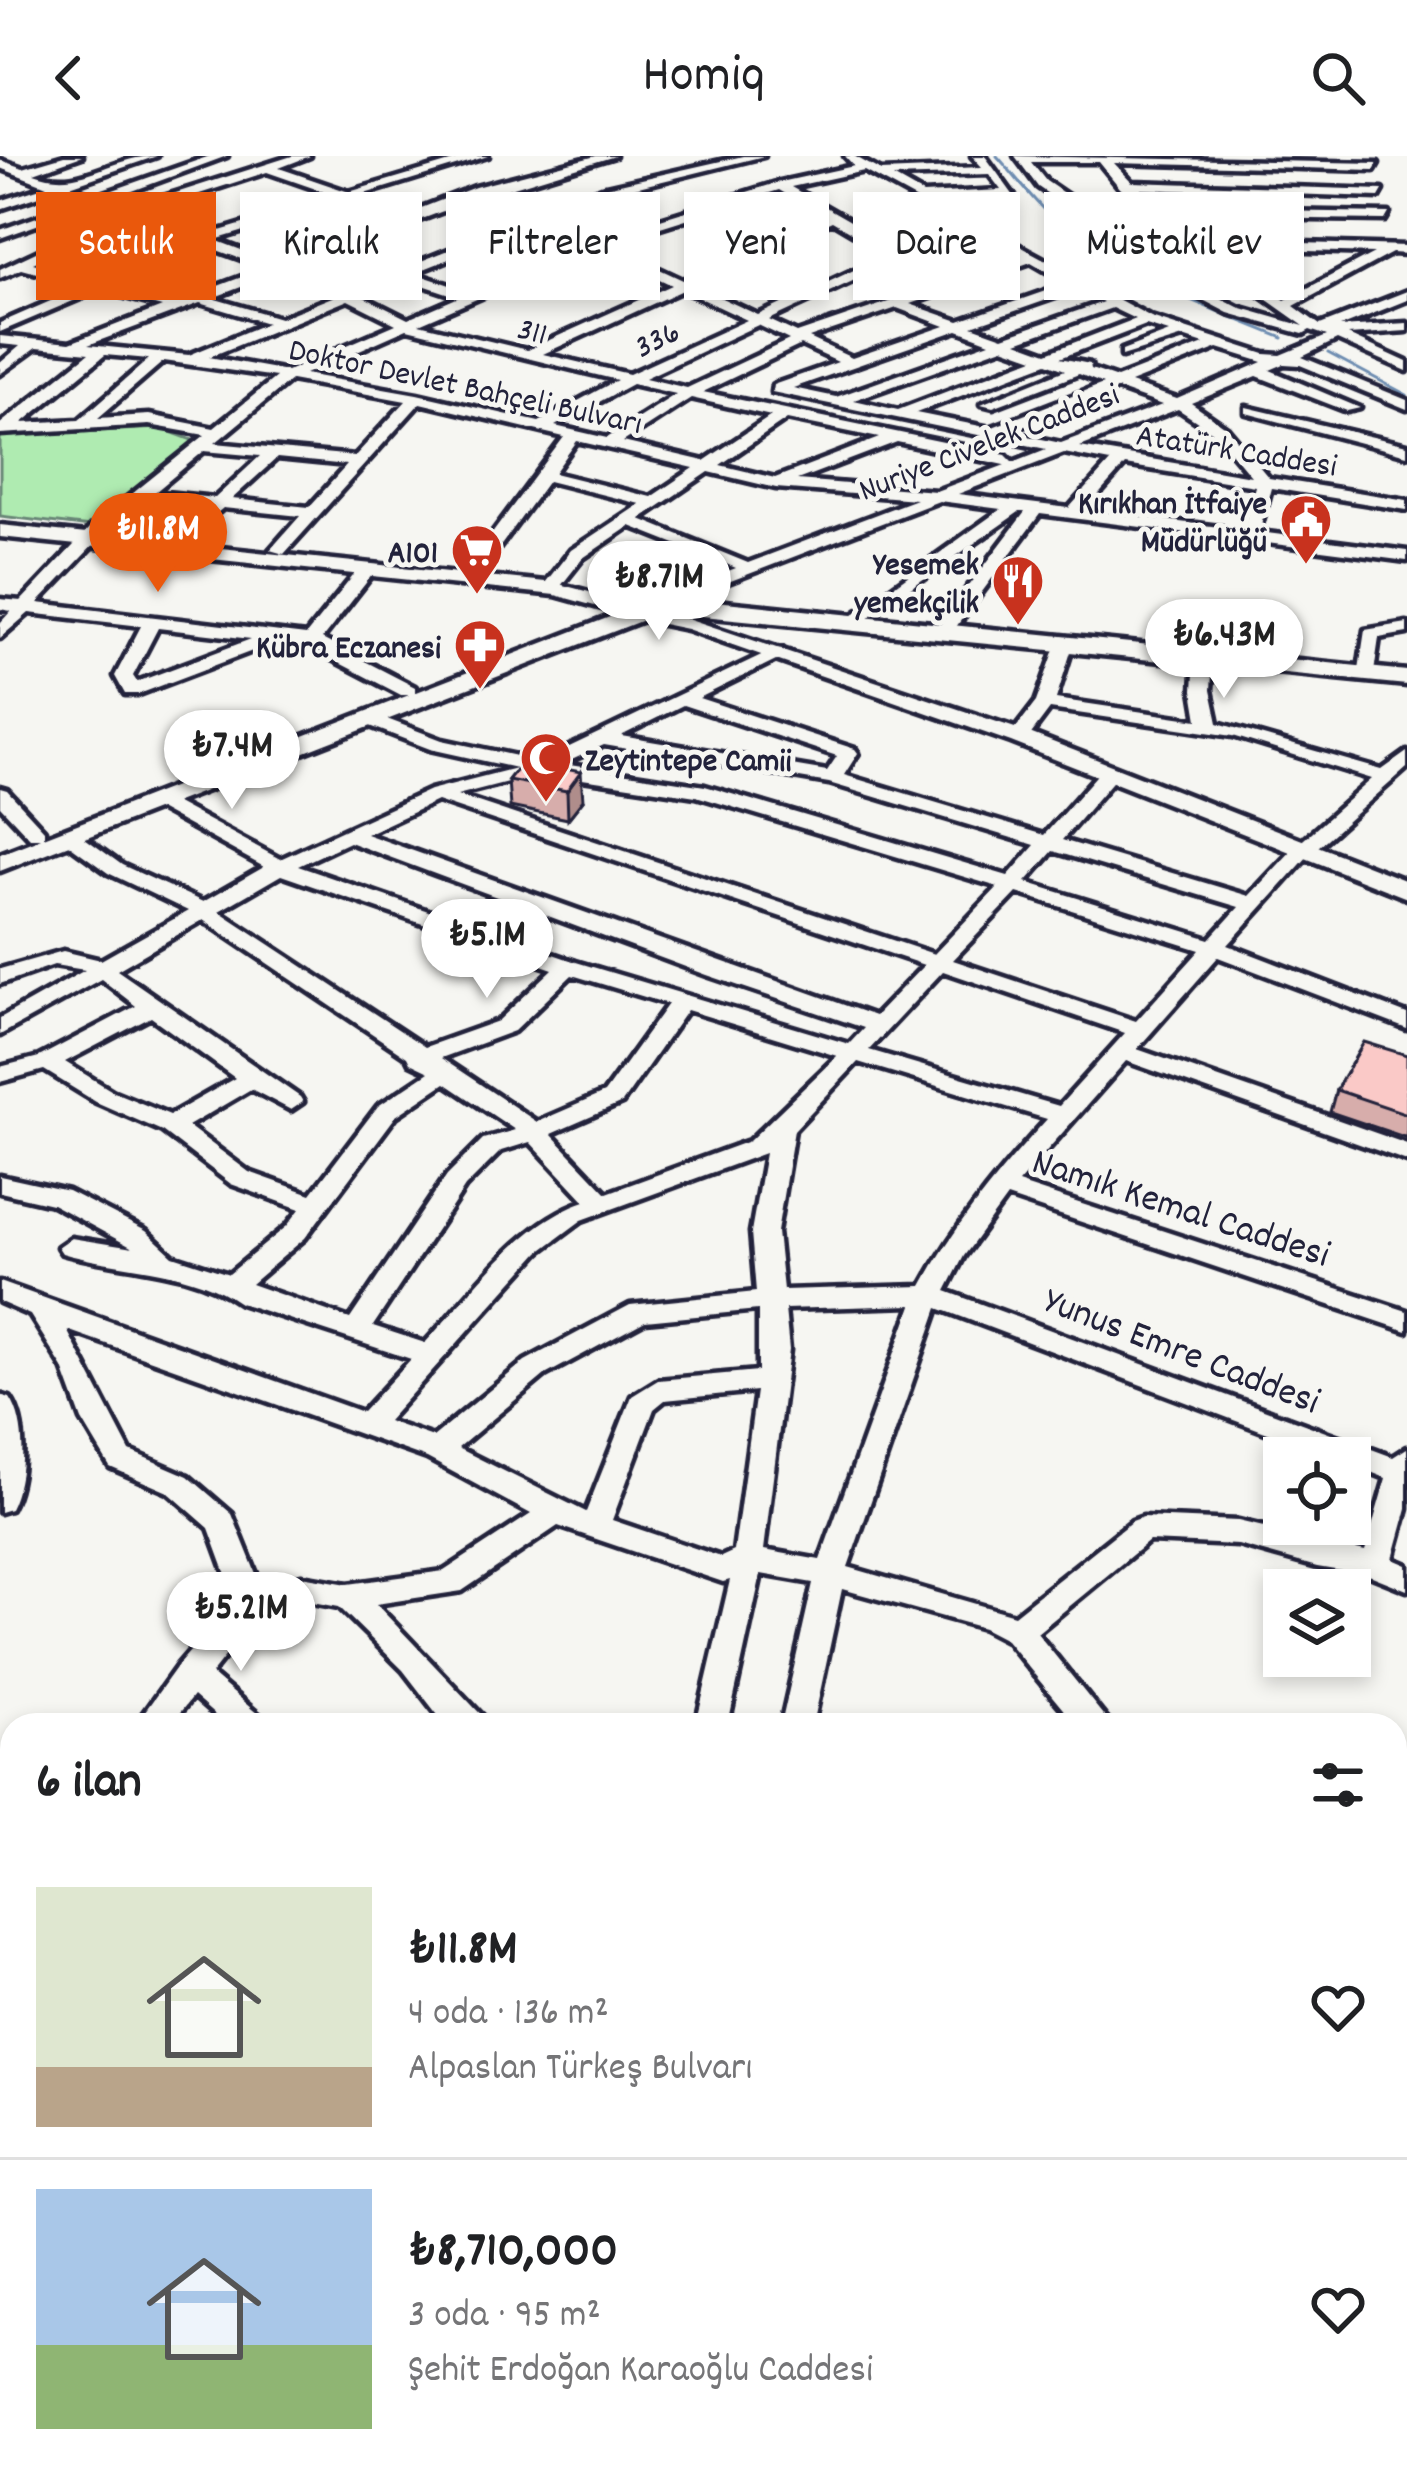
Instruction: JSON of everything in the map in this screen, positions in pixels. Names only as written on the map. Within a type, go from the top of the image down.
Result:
[{"type":"main road","points":[[0,522],[646,604],[723,607],[1407,678]]},
{"type":"main road","points":[[0,531],[278,550],[554,583],[646,604],[1019,737],[1407,890]]},
{"type":"main road","points":[[0,848],[646,604]]},
{"type":"main road","points":[[0,863],[372,720],[646,604]]},
{"type":"street","points":[[0,179],[76,156]]},
{"type":"street","points":[[0,206],[151,156]]},
{"type":"street","points":[[113,192],[221,156]]},
{"type":"street","points":[[237,156],[336,192]]},
{"type":"street","points":[[190,192],[304,156]]},
{"type":"street","points":[[362,192],[482,156]]},
{"type":"street","points":[[467,185],[483,192],[582,158],[609,156]]},
{"type":"street","points":[[613,192],[758,156]]},
{"type":"street","points":[[846,156],[912,192]]},
{"type":"street","points":[[978,156],[1009,192]]},
{"type":"street","points":[[1022,157],[1373,161],[1389,250],[1382,258],[1286,305]]},
{"type":"street","points":[[1022,157],[1054,192]]},
{"type":"street","points":[[1097,157],[1132,192]]},
{"type":"street","points":[[1097,157],[1123,192]]},
{"type":"street","points":[[582,158],[684,193]]},
{"type":"street","name":"311","points":[[0,164],[83,192]]},
{"type":"street","points":[[419,164],[452,178]]},
{"type":"street","points":[[761,192],[865,167]]},
{"type":"street","points":[[881,174],[992,170]]},
{"type":"street","points":[[1124,185],[1379,193]]},
{"type":"street","points":[[780,186],[853,226]]},
{"type":"street","points":[[527,356],[836,215]]},
{"type":"street","points":[[1304,215],[1407,217]]},
{"type":"street","points":[[0,234],[36,220]]},
{"type":"street","points":[[1304,246],[1407,250]]},
{"type":"street","points":[[1020,252],[1044,268]]},
{"type":"street","points":[[0,274],[36,256]]},
{"type":"street","points":[[1020,262],[1031,258]]},
{"type":"street","points":[[0,259],[36,268]]},
{"type":"street","points":[[660,275],[850,363]]},
{"type":"street","name":"336","points":[[545,425],[629,380],[853,275]]},
{"type":"street","points":[[740,406],[777,388],[1044,294]]},
{"type":"street","points":[[1318,336],[1407,298]]},
{"type":"street","points":[[0,328],[63,300]]},
{"type":"street","points":[[154,300],[174,306]]},
{"type":"street","points":[[70,347],[194,300]]},
{"type":"street","points":[[207,300],[279,322]]},
{"type":"street","points":[[190,359],[332,300]]},
{"type":"street","name":"311","points":[[358,300],[406,324],[527,356],[740,406],[1006,460]]},
{"type":"street","points":[[0,633],[139,495],[287,376],[466,300]]},
{"type":"street","points":[[612,442],[687,394],[798,339],[902,300]]},
{"type":"street","points":[[1098,300],[1221,343],[1352,408]]},
{"type":"street","points":[[1100,300],[1146,320]]},
{"type":"street","points":[[1213,300],[1407,367]]},
{"type":"street","points":[[1267,300],[1318,336],[1407,328]]},
{"type":"street","points":[[1278,300],[1318,336]]},
{"type":"street","points":[[896,302],[1173,401],[1221,432],[1264,483],[1250,536]]},
{"type":"street","points":[[837,402],[1108,305]]},
{"type":"street","points":[[902,413],[1146,320]]},
{"type":"street","points":[[1127,353],[1184,331]]},
{"type":"street","name":"Nuriye Civelek Caddesi","points":[[1259,364],[1289,357],[1318,336]]},
{"type":"street","name":"Nuriye Civelek Caddesi","points":[[646,604],[1006,460],[1173,401],[1318,336]]},
{"type":"street","name":"Doktor Devlet Bahçeli Bulvarı","points":[[0,340],[190,359],[417,398],[776,483],[925,495],[1407,556]]},
{"type":"street","points":[[0,370],[34,343]]},
{"type":"street","points":[[992,433],[1221,343]]},
{"type":"street","points":[[3,429],[102,350]]},
{"type":"street","points":[[83,424],[160,356]]},
{"type":"street","points":[[1289,357],[1407,405]]},
{"type":"street","points":[[988,404],[1105,358]]},
{"type":"street","points":[[1352,362],[1407,386]]},
{"type":"street","points":[[911,376],[1024,418]]},
{"type":"street","name":"Atatürk Caddesi","points":[[777,388],[1121,460],[1407,505]]},
{"type":"street","points":[[278,550],[417,398]]},
{"type":"street","points":[[1251,410],[1407,450]]},
{"type":"street","points":[[554,583],[577,554],[783,415]]},
{"type":"street","points":[[3,429],[148,420],[219,433]]},
{"type":"street","points":[[1221,432],[1291,422]]},
{"type":"street","points":[[471,574],[575,433]]},
{"type":"street","points":[[776,483],[896,438]]},
{"type":"street","name":"Nuriye Civelek Caddesi","points":[[646,604],[704,586],[1050,445]]},
{"type":"street","points":[[199,446],[358,460]]},
{"type":"street","points":[[178,541],[273,453]]},
{"type":"street","points":[[1073,514],[1121,460]]},
{"type":"street","points":[[543,476],[653,502]]},
{"type":"street","points":[[139,495],[312,512]]},
{"type":"street","points":[[854,622],[1016,506]]},
{"type":"street","points":[[944,631],[1036,509]]},
{"type":"street","points":[[629,520],[740,564]]},
{"type":"street","points":[[311,641],[367,570]]},
{"type":"street","points":[[704,586],[723,607]]},
{"type":"street","points":[[0,604],[311,641],[408,691]]},
{"type":"street","points":[[153,621],[124,676],[131,689],[275,637]]},
{"type":"street","points":[[1365,672],[1371,634],[1407,628]]},
{"type":"street","points":[[1019,737],[1045,703],[1065,642]]},
{"type":"street","points":[[0,1028],[279,867],[437,794],[542,767],[776,653]]},
{"type":"street","points":[[1204,657],[1202,690],[1209,726]]},
{"type":"street","points":[[683,699],[848,753],[832,778]]},
{"type":"street","points":[[1045,703],[1209,726],[1399,769]]},
{"type":"street","points":[[372,720],[437,745],[542,767],[698,790],[1216,948],[1407,1022]]},
{"type":"street","points":[[604,739],[832,778],[1253,904]]},
{"type":"street","points":[[799,1713],[830,1574],[915,1325],[953,1253],[1001,1186],[1253,904],[1302,851],[1399,769]]},
{"type":"street","points":[[366,1426],[530,1246],[573,1214],[758,1147],[782,1128],[1011,886],[1110,772]]},
{"type":"street","points":[[0,794],[37,834]]},
{"type":"street","points":[[437,794],[1140,1030]]},
{"type":"street","points":[[160,802],[279,867],[568,967],[1064,1116]]},
{"type":"street","points":[[349,835],[876,1024]]},
{"type":"street","points":[[71,837],[115,868],[202,909],[418,1058],[535,1132],[604,1205]]},
{"type":"street","points":[[0,977],[33,963],[71,958],[102,970],[250,1079],[291,1102]]},
{"type":"street","points":[[418,1058],[506,1026],[568,967]]},
{"type":"street","points":[[356,1331],[456,1181],[492,1145],[613,1098],[682,1001]]},
{"type":"street","points":[[0,1075],[47,1061],[152,1007]]},
{"type":"street","points":[[1123,1052],[1407,1153]]},
{"type":"street","points":[[47,1061],[105,1097],[171,1125],[240,1178],[313,1204]]},
{"type":"street","points":[[233,1286],[296,1232],[387,1112],[442,1074]]},
{"type":"street","points":[[171,1125],[250,1079]]},
{"type":"street","points":[[715,1713],[746,1574],[775,1349],[764,1232],[782,1128]]},
{"type":"street","points":[[0,1184],[59,1197],[137,1238],[164,1262]]},
{"type":"street","name":"Namık Kemal Caddesi","points":[[1001,1186],[1407,1321]]},
{"type":"street","points":[[71,1247],[164,1262],[249,1296],[430,1355]]},
{"type":"street","points":[[0,1291],[437,1450],[555,1514],[594,1528],[723,1570],[745,1559],[830,1574],[992,1618],[1017,1631],[1085,1713]]},
{"type":"street","points":[[437,1450],[535,1368],[640,1312],[769,1300],[931,1295]]},
{"type":"street","name":"Yunus Emre Caddesi","points":[[931,1295],[1406,1468]]},
{"type":"street","points":[[39,1307],[76,1367],[96,1420],[120,1459],[178,1484],[222,1522],[251,1601]]},
{"type":"street","points":[[594,1528],[642,1403],[658,1390],[771,1380]]},
{"type":"street","points":[[0,1406],[5,1412],[6,1478],[0,1501]]},
{"type":"street","points":[[1376,1565],[1406,1468]]},
{"type":"street","points":[[161,1713],[251,1601],[301,1588],[348,1596],[451,1582],[555,1514]]},
{"type":"street","points":[[1017,1631],[1143,1529],[1238,1533],[1376,1565],[1407,1578]]},
{"type":"street","points":[[348,1596],[414,1661],[455,1713]]},
{"type":"street","points":[[189,1674],[234,1713]]},
{"type":"green space","points":[[160,428],[195,441],[90,527],[0,516],[0,436]]},
{"type":"building","points":[[523,761],[581,772],[567,791],[508,780]]},
{"type":"building","points":[[1364,1042],[1407,1055],[1407,1114],[1336,1090]]},
{"type":"waterway","points":[[997,156],[1043,209],[1085,244],[1167,289],[1283,338]]},
{"type":"waterway","points":[[1328,353],[1407,395]]},
{"type":"place","name":"Kırıkhan İtfaiye Müdürlüğü","points":[[1306,566]]},
{"type":"place","name":"A101","points":[[477,596]]},
{"type":"place","name":"Yesemek yemekçilik","points":[[1018,627]]},
{"type":"place","name":"Kübra Eczanesi","points":[[480,691]]},
{"type":"place","name":"Zeytintepe Camii","points":[[546,804]]}]
